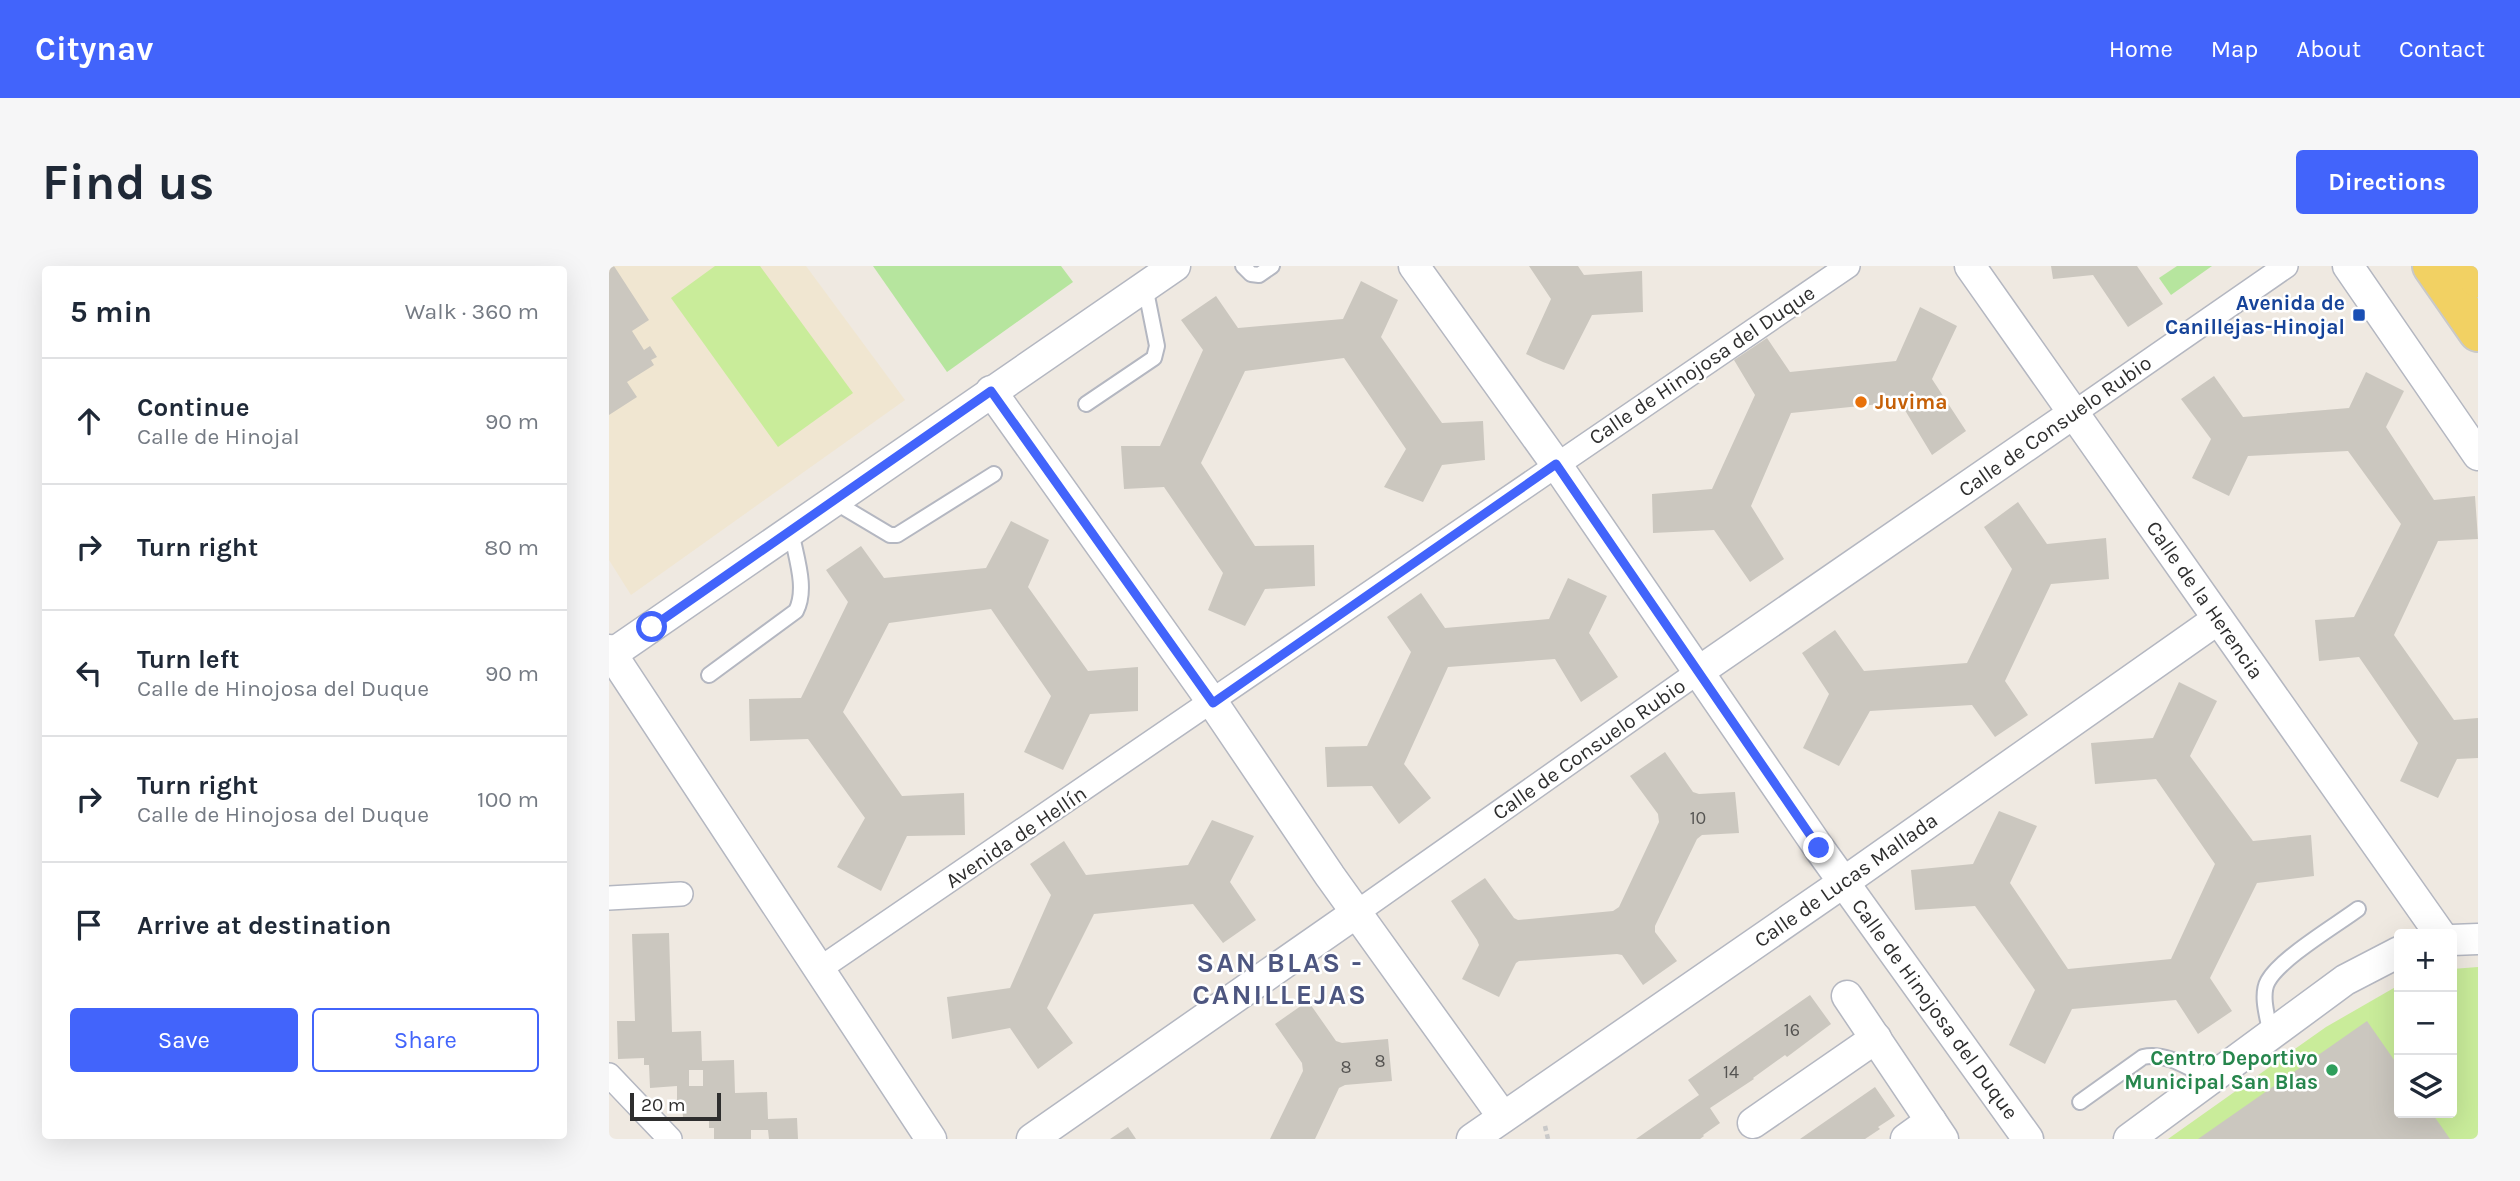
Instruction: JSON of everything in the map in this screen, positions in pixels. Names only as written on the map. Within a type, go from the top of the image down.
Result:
[{"type":"main road","points":[[2432,266],[2478,332]]},
{"type":"main road","points":[[2470,266],[2478,278]]},
{"type":"street","points":[[931,1139],[610,652],[1175,266]]},
{"type":"street","name":"Calle de Hinojosa del Duque","points":[[1414,266],[1556,464],[1844,882],[2028,1139]]},
{"type":"street","name":"Calle de Hinojosa del Duque","points":[[1213,703],[1556,464],[1848,266]]},
{"type":"street","name":"Calle de la Herencia","points":[[1971,266],[2436,929]]},
{"type":"street","name":"Calle de Consuelo Rubio","points":[[1033,1139],[1698,672],[2286,266]]},
{"type":"street","points":[[2348,266],[2478,455]]},
{"type":"street","points":[[991,391],[1213,703],[1356,914],[1503,1117]]},
{"type":"street","name":"Calle de Lucas Mallada","points":[[1472,1139],[2218,619]]},
{"type":"street","name":"Avenida de Hellín","points":[[818,971],[1213,703]]},
{"type":"street","points":[[609,898],[681,894]]},
{"type":"street","points":[[2457,940],[2478,939]]},
{"type":"street","points":[[2129,1139],[2345,980],[2394,955]]},
{"type":"street","points":[[1847,996],[1937,1130],[1906,1139]]},
{"type":"street","points":[[1750,1131],[1876,1038]]},
{"type":"street","points":[[609,1075],[670,1139]]},
{"type":"lane","points":[[1243,266],[1254,275],[1259,275],[1272,266]]},
{"type":"lane","points":[[1086,404],[1154,358],[1157,346],[1145,286]]},
{"type":"lane","points":[[833,501],[890,535],[897,535],[994,474]]},
{"type":"lane","points":[[709,675],[796,611],[801,589],[791,530]]},
{"type":"lane","points":[[2271,1035],[2265,995],[2267,982],[2282,964],[2358,909]]},
{"type":"lane","points":[[2080,1102],[2143,1057],[2152,1055],[2164,1056],[2211,1079]]},
{"type":"shaded area","points":[[609,266],[806,266],[905,400],[631,595],[609,560]]},
{"type":"green space","points":[[715,266],[760,266],[853,393],[778,447],[671,298]]},
{"type":"green space","points":[[873,266],[1061,266],[1073,282],[947,372]]},
{"type":"green space","points":[[2177,266],[2212,266],[2171,295],[2159,278]]},
{"type":"green space","name":"Centro Deportivo Municipal San Blas","points":[[2478,967],[2478,1139],[2168,1139],[2326,1027],[2394,988],[2394,1118],[2457,1118],[2457,969]]},
{"type":"building","points":[[609,266],[614,266],[649,320],[632,331],[644,350],[650,346],[657,357],[651,360],[654,365],[627,382],[637,397],[609,415]]},
{"type":"building","points":[[1529,266],[1578,266],[1584,275],[1642,271],[1643,312],[1592,315],[1564,370],[1543,362],[1526,354],[1551,299]]},
{"type":"building","points":[[2051,266],[2137,266],[2163,304],[2128,327],[2093,275],[2053,279]]},
{"type":"building","points":[[1361,281],[1398,300],[1381,337],[1442,423],[1483,421],[1485,460],[1442,465],[1423,502],[1384,487],[1406,449],[1344,358],[1245,371],[1201,463],[1255,546],[1314,545],[1315,586],[1265,589],[1245,626],[1208,610],[1223,573],[1164,487],[1124,489],[1121,446],[1160,446],[1203,350],[1181,320],[1216,296],[1238,328],[1343,319]]},
{"type":"building","points":[[1920,307],[1957,326],[1932,379],[1966,431],[1932,455],[1900,402],[1791,413],[1751,506],[1784,559],[1750,582],[1714,530],[1653,533],[1652,494],[1712,489],[1755,395],[1734,360],[1767,338],[1790,372],[1896,361]]},
{"type":"building","points":[[2366,372],[2404,391],[2386,427],[2434,500],[2475,496],[2478,539],[2438,541],[2394,635],[2454,720],[2478,718],[2478,758],[2457,759],[2438,798],[2400,781],[2418,743],[2359,657],[2319,661],[2315,620],[2354,617],[2401,524],[2348,451],[2248,456],[2229,496],[2192,478],[2211,439],[2181,399],[2214,376],[2243,417],[2349,408]]},
{"type":"building","points":[[2018,502],[2047,544],[2106,538],[2109,579],[2051,584],[2005,681],[2028,715],[1995,737],[1972,705],[1870,711],[1839,766],[1803,748],[1829,694],[1802,653],[1835,630],[1864,671],[1967,663],[2012,569],[1984,527]]},
{"type":"building","points":[[1011,521],[1049,540],[1028,587],[1088,671],[1138,667],[1138,711],[1090,714],[1063,770],[1024,752],[1051,696],[991,609],[889,623],[843,712],[902,796],[964,793],[965,835],[907,836],[881,891],[837,867],[865,818],[808,739],[750,741],[749,699],[801,698],[848,602],[826,570],[861,546],[884,578],[986,568]]},
{"type":"building","points":[[1568,578],[1607,596],[1589,633],[1618,677],[1581,702],[1555,659],[1448,667],[1404,764],[1431,798],[1399,824],[1372,786],[1327,787],[1325,747],[1367,746],[1411,652],[1387,617],[1421,593],[1445,628],[1549,619]]},
{"type":"building","points":[[2179,682],[2217,701],[2190,756],[2253,841],[2311,835],[2314,876],[2257,883],[2210,978],[2232,1011],[2198,1034],[2176,1000],[2072,1009],[2045,1064],[2009,1045],[2035,990],[1975,906],[1915,910],[1911,870],[1973,864],[1999,811],[2037,826],[2010,883],[2068,969],[2171,959],[2215,864],[2156,779],[2095,784],[2091,743],[2153,738]]},
{"type":"building","points":[[1665,752],[1693,792],[1735,792],[1739,833],[1702,835],[1697,839],[1655,926],[1655,932],[1677,961],[1643,985],[1622,955],[1617,954],[1519,961],[1499,997],[1462,979],[1479,945],[1451,901],[1485,878],[1518,920],[1613,911],[1619,907],[1659,822],[1658,814],[1630,776]]},
{"type":"building","points":[[1212,820],[1254,836],[1230,882],[1256,920],[1223,943],[1193,904],[1094,914],[1047,1008],[1073,1043],[1038,1069],[1010,1028],[952,1039],[947,997],[1010,988],[1051,895],[1030,864],[1064,841],[1086,875],[1188,865]]},
{"type":"building","points":[[669,933],[672,1032],[701,1031],[702,1061],[734,1060],[735,1093],[767,1092],[768,1119],[797,1118],[798,1139],[769,1139],[768,1130],[751,1130],[751,1139],[714,1139],[714,1128],[709,1128],[709,1117],[683,1118],[682,1103],[677,1103],[677,1086],[650,1088],[649,1065],[644,1065],[644,1058],[618,1059],[617,1021],[635,1021],[632,934]],"holes":[[[689,1070],[703,1070],[703,1086],[689,1086]]]},
{"type":"building","points":[[1810,995],[1831,1024],[1710,1108],[1720,1123],[1700,1139],[1636,1139],[1699,1095],[1688,1080]]},
{"type":"building","points":[[1308,1001],[1336,1041],[1342,1043],[1388,1039],[1392,1081],[1345,1085],[1339,1088],[1315,1139],[1270,1139],[1303,1071],[1302,1063],[1275,1024]]},
{"type":"building","points":[[2367,1021],[2394,1060],[2394,1118],[2435,1118],[2450,1139],[2198,1139]]},
{"type":"building","points":[[1875,1087],[1895,1116],[1878,1127],[1880,1129],[1865,1139],[1800,1139]]},
{"type":"building","points":[[1128,1127],[1136,1139],[1110,1139]]},
{"type":"place","name":"Avenida de Canillejas-Hinojal","points":[[2359,315]]},
{"type":"place","name":"Juvima","points":[[1861,402]]},
{"type":"place","name":"Centro Deportivo Municipal San Blas","points":[[2332,1070]]},
{"type":"district","name":"SAN BLAS - CANILLEJAS","points":[[1280,978]]},
{"type":"route","points":[[652,627],[991,391],[1213,703],[1556,464],[1819,848]]}]
